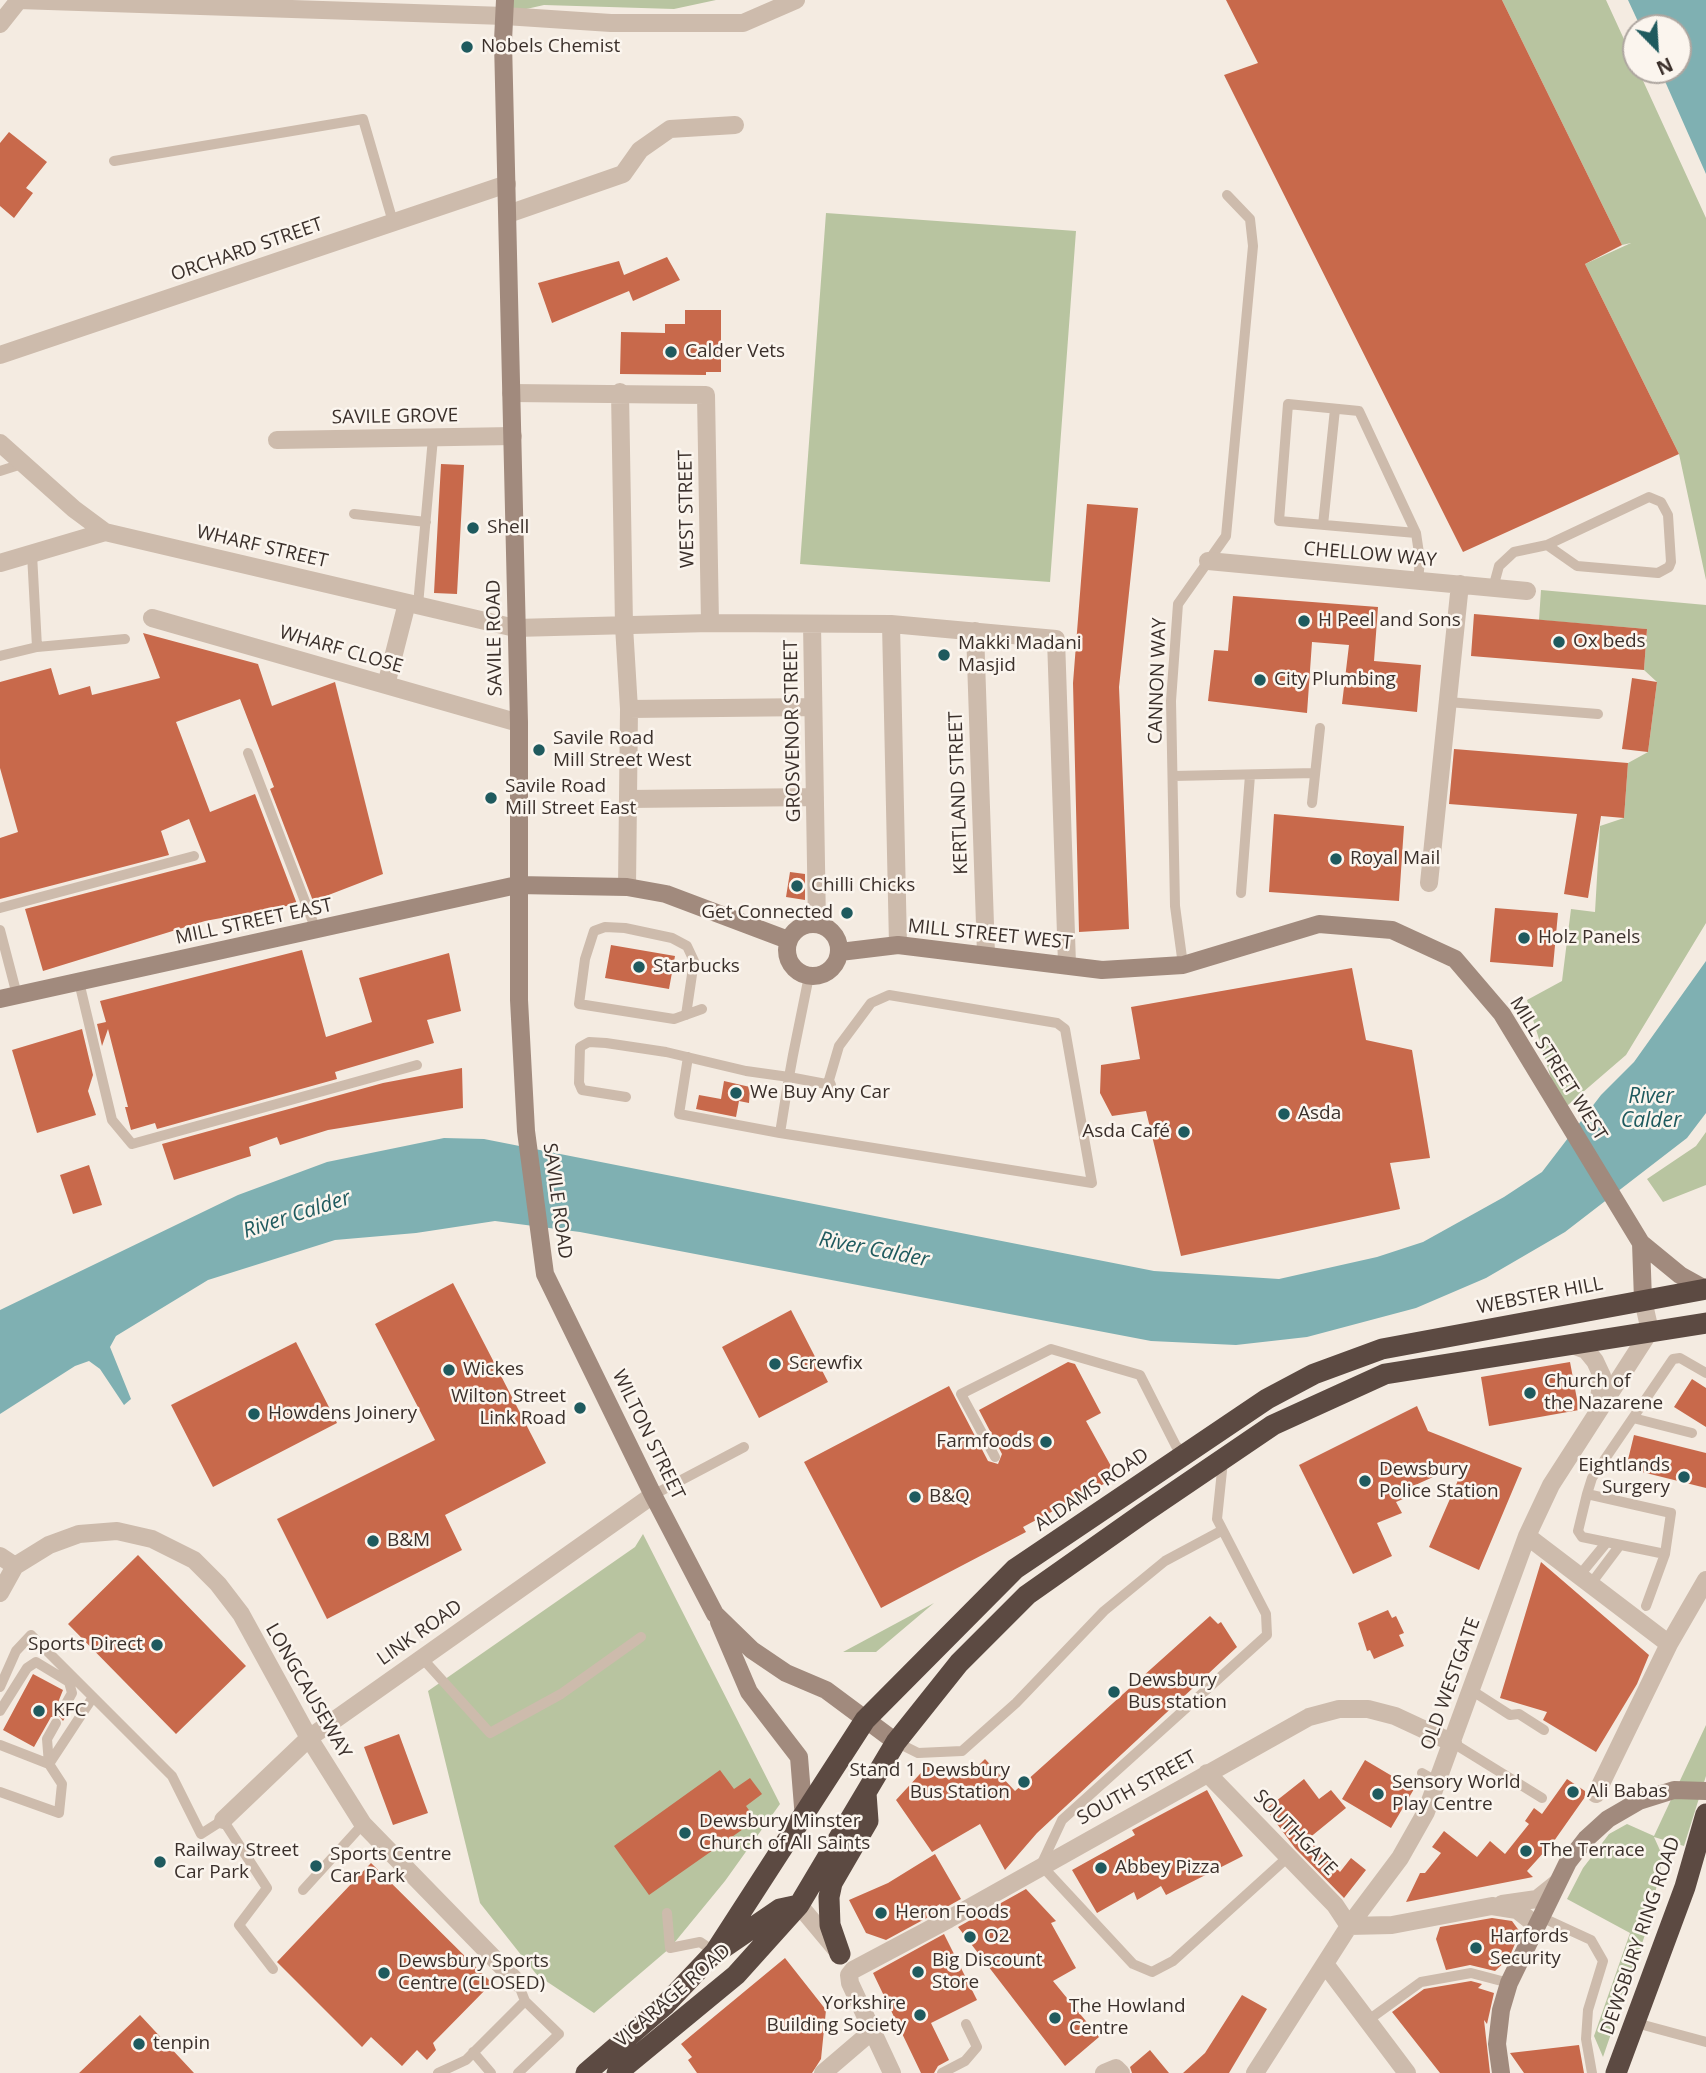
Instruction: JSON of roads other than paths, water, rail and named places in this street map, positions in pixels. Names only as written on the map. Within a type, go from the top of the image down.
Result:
[{"type":"highway","name":"WEBSTER HILL","points":[[1382,1349],[1705,1289]]},
{"type":"highway","points":[[896,1742],[959,1664],[1027,1595],[1273,1425],[1385,1374],[1706,1323]]},
{"type":"highway","name":"ALDAMS ROAD","points":[[865,1720],[1015,1570],[1267,1399],[1314,1374],[1382,1349]]},
{"type":"highway","name":"VICARAGE ROAD","points":[[586,2073],[665,2006],[715,1952],[804,1819],[865,1720]]},
{"type":"highway","name":"VICARAGE ROAD","points":[[617,2073],[736,1975],[799,1905],[896,1742]]},
{"type":"highway","points":[[846,1962],[830,1925],[829,1897],[832,1883],[868,1821],[866,1793]]},
{"type":"highway","name":"DEWSBURY RING ROAD","points":[[1616,2073],[1685,1887],[1706,1814]]},
{"type":"highway","points":[[715,1952],[780,1909],[799,1905]]},
{"type":"street","points":[[0,24],[18,0],[505,8],[611,23],[743,23],[796,0]]},
{"type":"street","name":"SAVILE ROAD","points":[[505,8],[519,723],[517,885],[526,1131],[545,1274]]},
{"type":"street","points":[[508,214],[623,174],[640,150],[670,129],[735,125]]},
{"type":"street","name":"ORCHARD STREET","points":[[0,355],[507,184]]},
{"type":"street","points":[[511,393],[620,392],[624,626],[629,709],[627,887]]},
{"type":"street","name":"WEST STREET","points":[[620,392],[706,395],[710,624]]},
{"type":"street","name":"SAVILE GROVE","points":[[277,440],[513,436]]},
{"type":"street","points":[[0,443],[74,509],[105,532]]},
{"type":"street","points":[[0,563],[105,532]]},
{"type":"street","name":"WHARF STREET","points":[[105,532],[516,628]]},
{"type":"street","name":"CHELLOW WAY","points":[[1208,561],[1527,591]]},
{"type":"street","points":[[1429,883],[1460,584]]},
{"type":"street","points":[[386,685],[412,604]]},
{"type":"street","name":"WHARF CLOSE","points":[[152,618],[519,723]]},
{"type":"street","points":[[812,624],[891,624],[1056,639],[1067,964]]},
{"type":"street","name":"GROSVENOR STREET","points":[[516,628],[812,624],[817,924]]},
{"type":"street","points":[[891,624],[898,945]]},
{"type":"street","name":"KERTLAND STREET","points":[[975,631],[986,954]]},
{"type":"street","points":[[629,709],[813,707]]},
{"type":"street","points":[[628,799],[815,797]]},
{"type":"street","points":[[517,885],[627,887],[666,894],[788,940]]},
{"type":"street","name":"MILL STREET EAST","points":[[9,997],[517,885]]},
{"type":"street","points":[[817,924],[832,931],[840,952],[838,960],[826,973],[809,976],[795,970],[790,963],[788,940],[803,926],[817,924]]},
{"type":"street","name":"MILL STREET WEST","points":[[840,952],[898,945],[1102,970],[1183,965],[1319,924],[1392,930],[1455,959],[1502,1014],[1641,1243],[1680,1275],[1705,1289]]},
{"type":"street","name":"MILL STREET WEST","points":[[1641,1243],[1643,1300]]},
{"type":"street","name":"WILTON STREET","points":[[545,1274],[653,1495],[715,1614],[749,1692],[799,1757],[804,1819]]},
{"type":"street","points":[[1643,1300],[1650,1331]]},
{"type":"street","name":"OLD WESTGATE","points":[[1255,2073],[1349,1926],[1400,1858],[1438,1782],[1527,1536],[1551,1485],[1650,1331]]},
{"type":"street","name":"OLD WESTGATE","points":[[1570,1344],[1586,1350],[1602,1376],[1595,1416]]},
{"type":"street","name":"LINK ROAD","points":[[223,1819],[309,1738],[653,1495]]},
{"type":"street","name":"LONGCAUSEWAY","points":[[7,1561],[79,1534],[117,1531],[152,1539],[194,1560],[218,1584],[241,1614],[309,1738],[363,1824],[518,1983]]},
{"type":"street","points":[[1527,1536],[1668,1644]]},
{"type":"street","points":[[0,1593],[7,1561]]},
{"type":"street","points":[[1596,1794],[1668,1644],[1706,1580]]},
{"type":"street","name":"WILTON STREET","points":[[715,1614],[752,1650],[786,1673],[827,1690],[896,1742]]},
{"type":"street","name":"SOUTH STREET","points":[[846,1962],[949,1919],[1309,1717],[1339,1709],[1368,1709],[1395,1716],[1453,1742]]},
{"type":"street","name":"SOUTHGATE","points":[[1207,1773],[1246,1806],[1288,1857],[1335,1905],[1349,1926]]},
{"type":"street","points":[[1501,2073],[1497,2044],[1509,1983],[1567,1862],[1586,1839],[1608,1819],[1639,1801],[1674,1790],[1706,1791]]},
{"type":"street","points":[[1349,1926],[1392,1925],[1536,1899],[1557,1883]]},
{"type":"street","points":[[799,1905],[846,1962],[849,1983],[892,2073]]},
{"type":"street","points":[[1492,1906],[1517,1910],[1538,1921]]},
{"type":"street","points":[[1325,1964],[1407,2073]]},
{"type":"street","points":[[823,2073],[871,2032]]},
{"type":"street","points":[[1104,2073],[1116,2068],[1121,2073]]},
{"type":"lane","points":[[114,162],[363,119],[393,222]]},
{"type":"lane","name":"CANNON WAY","points":[[1183,965],[1175,906],[1171,701],[1178,604],[1226,536],[1253,246],[1250,219],[1227,195]]},
{"type":"lane","points":[[1416,533],[1279,521],[1288,404],[1359,411],[1416,533],[1420,560],[1418,581]]},
{"type":"lane","points":[[1323,525],[1335,409]]},
{"type":"lane","points":[[412,604],[426,522],[433,438]]},
{"type":"lane","points":[[0,471],[25,463]]},
{"type":"lane","points":[[1493,588],[1499,566],[1506,558],[1525,548],[1547,545],[1650,497],[1661,502],[1668,515],[1671,562],[1669,567],[1658,573],[1577,566],[1547,545]]},
{"type":"lane","points":[[354,514],[426,522]]},
{"type":"lane","points":[[32,554],[37,647]]},
{"type":"lane","points":[[0,656],[37,647],[125,639]]},
{"type":"lane","points":[[1448,702],[1598,714]]},
{"type":"lane","points":[[1312,803],[1320,728]]},
{"type":"lane","points":[[248,753],[316,930]]},
{"type":"lane","points":[[1173,776],[1315,773]]},
{"type":"lane","points":[[1241,893],[1250,775]]},
{"type":"lane","points":[[0,908],[194,856]]},
{"type":"lane","points":[[686,1015],[694,961],[687,946],[673,938],[625,928],[604,927],[594,931],[585,959],[579,1004],[674,1019],[686,1015],[702,1009]]},
{"type":"lane","points":[[0,930],[9,997]]},
{"type":"lane","points":[[780,1133],[809,976]]},
{"type":"lane","points":[[79,982],[112,1120],[132,1144],[417,1065]]},
{"type":"lane","points":[[626,1097],[583,1090],[579,1083],[580,1047],[589,1042],[606,1043],[688,1058],[831,1085],[829,1080],[839,1046],[872,1003],[889,995],[1057,1023],[1065,1029],[1092,1183],[780,1133],[680,1114],[688,1058]]},
{"type":"lane","points":[[995,1457],[961,1394],[1051,1349],[1140,1375],[1176,1446],[1186,1454]]},
{"type":"lane","points":[[1665,1554],[1579,1535],[1587,1494],[1592,1478],[1673,1359],[1680,1357],[1706,1373]]},
{"type":"lane","points":[[1633,1418],[1692,1433]]},
{"type":"lane","points":[[653,1495],[744,1447]]},
{"type":"lane","points":[[1223,1458],[1217,1520],[1266,1614],[1267,1635],[1062,1820],[1041,1865],[1133,1964],[1152,1972],[1173,1961],[1288,1857]]},
{"type":"lane","points":[[1587,1494],[1671,1513],[1665,1554],[1646,1606]]},
{"type":"lane","points":[[896,1742],[918,1753],[962,1751],[1016,1703],[1104,1611],[1165,1562],[1221,1531]]},
{"type":"lane","points":[[1585,1580],[1607,1542]]},
{"type":"lane","points":[[1585,1580],[1620,1545]]},
{"type":"lane","points":[[0,1687],[16,1651],[31,1634],[172,1776],[201,1834],[223,1819],[267,1888],[239,1925],[273,1969]]},
{"type":"lane","points":[[422,1658],[490,1733],[561,1694],[641,1637]]},
{"type":"lane","points":[[0,1712],[27,1668],[36,1662],[69,1682],[72,1693],[63,1709]]},
{"type":"lane","points":[[1471,1690],[1510,1715],[1519,1714],[1544,1730]]},
{"type":"lane","points":[[49,1764],[93,1697]]},
{"type":"lane","points":[[0,1792],[59,1813],[62,1784],[49,1764],[47,1739],[56,1723]]},
{"type":"lane","points":[[1453,1742],[1542,1798]]},
{"type":"lane","points":[[0,1745],[49,1764]]},
{"type":"lane","points":[[1422,1773],[1438,1782]]},
{"type":"lane","points":[[303,1890],[363,1824]]},
{"type":"lane","points":[[667,1913],[670,1948],[699,1942],[715,1952]]},
{"type":"lane","points":[[1538,1921],[1591,1940],[1604,1961],[1588,2010],[1586,2039],[1592,2073]]},
{"type":"lane","points":[[1367,2021],[1421,1982],[1471,1973],[1509,1983]]},
{"type":"lane","points":[[518,1983],[526,2001],[559,2034],[518,2073]]},
{"type":"lane","points":[[438,2073],[466,2060],[526,2001]]},
{"type":"lane","points":[[1636,2023],[1706,2042]]},
{"type":"lane","points":[[942,2073],[965,2061],[977,2047],[966,2024]]},
{"type":"lane","points":[[638,2073],[645,2051]]},
{"type":"lane","points":[[473,2052],[491,2073]]},
{"type":"water","points":[[1628,0],[1706,0],[1706,174],[1666,84],[1692,84],[1692,14],[1634,14]]},
{"type":"water","name":"River Calder","points":[[1706,961],[1706,1113],[1687,1138],[1565,1232],[1486,1278],[1416,1308],[1307,1337],[1236,1345],[1151,1341],[580,1232],[495,1221],[416,1233],[335,1240],[208,1280],[116,1336],[110,1347],[131,1399],[124,1405],[100,1369],[89,1361],[75,1366],[0,1414],[0,1310],[238,1195],[327,1162],[444,1138],[484,1139],[1154,1271],[1279,1279],[1377,1257],[1423,1242],[1504,1197],[1542,1172],[1601,1095],[1634,1062]]},
{"type":"place","name":"Nobels Chemist","points":[[467,47]]},
{"type":"place","name":"Calder Vets","points":[[671,352]]},
{"type":"place","name":"Shell","points":[[473,528]]},
{"type":"place","name":"H Peel and Sons","points":[[1304,621]]},
{"type":"place","name":"Ox beds","points":[[1559,642]]},
{"type":"place","name":"Makki Madani Masjid","points":[[944,655]]},
{"type":"place","name":"City Plumbing","points":[[1260,680]]},
{"type":"place","name":"Savile Road Mill Street West","points":[[539,750]]},
{"type":"place","name":"Savile Road Mill Street East","points":[[491,798]]},
{"type":"place","name":"Royal Mail","points":[[1336,859]]},
{"type":"place","name":"Chilli Chicks","points":[[797,886]]},
{"type":"place","name":"Get Connected","points":[[847,913]]},
{"type":"place","name":"Holz Panels","points":[[1524,938]]},
{"type":"place","name":"Starbucks","points":[[639,967]]},
{"type":"place","name":"We Buy Any Car","points":[[736,1093]]},
{"type":"place","name":"Asda","points":[[1284,1114]]},
{"type":"place","name":"Asda Café","points":[[1184,1132]]},
{"type":"place","name":"Screwfix","points":[[775,1364]]},
{"type":"place","name":"Wickes","points":[[449,1370]]},
{"type":"place","name":"Church of the Nazarene","points":[[1530,1393]]},
{"type":"place","name":"Wilton Street Link Road","points":[[580,1408]]},
{"type":"place","name":"Howdens Joinery","points":[[254,1414]]},
{"type":"place","name":"Farmfoods","points":[[1046,1442]]},
{"type":"place","name":"Eightlands Surgery","points":[[1684,1477]]},
{"type":"place","name":"Dewsbury Police Station","points":[[1365,1481]]},
{"type":"place","name":"B&Q","points":[[915,1497]]},
{"type":"place","name":"B&M","points":[[373,1541]]},
{"type":"place","name":"Sports Direct","points":[[157,1645]]},
{"type":"place","name":"Dewsbury Bus station","points":[[1114,1692]]},
{"type":"place","name":"KFC","points":[[39,1711]]},
{"type":"place","name":"Stand 1 Dewsbury Bus Station","points":[[1024,1782]]},
{"type":"place","name":"Ali Babas","points":[[1573,1792]]},
{"type":"place","name":"Sensory World Play Centre","points":[[1378,1794]]},
{"type":"place","name":"Dewsbury Minster Church of All Saints","points":[[685,1833]]},
{"type":"place","name":"The Terrace","points":[[1526,1851]]},
{"type":"place","name":"Railway Street Car Park","points":[[160,1862]]},
{"type":"place","name":"Sports Centre Car Park","points":[[316,1866]]},
{"type":"place","name":"Abbey Pizza","points":[[1101,1868]]},
{"type":"place","name":"Heron Foods","points":[[881,1913]]},
{"type":"place","name":"O2","points":[[970,1937]]},
{"type":"place","name":"Harfords Security","points":[[1476,1948]]},
{"type":"place","name":"Big Discount Store","points":[[918,1972]]},
{"type":"place","name":"Dewsbury Sports Centre (CLOSED)","points":[[384,1973]]},
{"type":"place","name":"Yorkshire Building Society","points":[[920,2015]]},
{"type":"place","name":"The Howland Centre","points":[[1055,2018]]},
{"type":"place","name":"tenpin","points":[[139,2044]]}]
